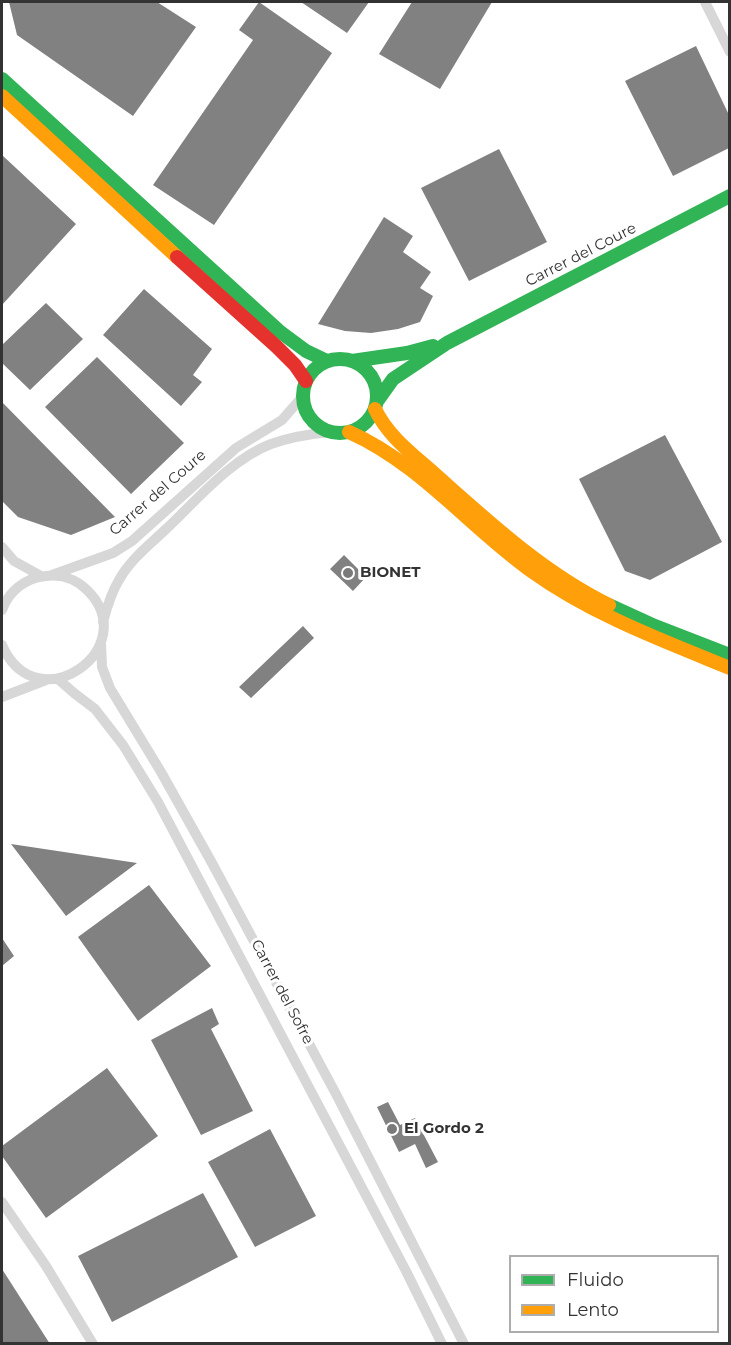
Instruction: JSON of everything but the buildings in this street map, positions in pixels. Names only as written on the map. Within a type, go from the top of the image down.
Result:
[{"type":"main road","points":[[2,79],[279,331],[306,351],[327,361]]},
{"type":"main road","points":[[2,96],[277,347],[295,365],[306,381]]},
{"type":"main road","name":"Carrer del Coure","points":[[376,404],[393,379],[447,342],[729,196]]},
{"type":"main road","name":"Carrer del Coure","points":[[352,361],[407,352],[447,342]]},
{"type":"main road","points":[[729,655],[625,612],[584,591],[550,569],[464,500],[406,448],[380,420],[376,404],[377,391],[372,376],[365,368],[352,361],[337,359],[327,361],[313,370],[306,381],[303,396],[308,414],[315,423],[329,432],[349,432],[368,440],[400,461],[498,546],[567,595],[614,620],[729,668]]},
{"type":"main road","points":[[349,432],[366,423],[376,404]]},
{"type":"street","points":[[705,2],[729,52]]},
{"type":"street","name":"Carrer del Coure","points":[[52,575],[113,553],[132,541],[236,448],[282,420],[303,396]]},
{"type":"street","name":"Carrer del Coure","points":[[101,643],[108,603],[120,578],[137,557],[218,479],[270,444],[305,435],[329,432]]},
{"type":"street","points":[[2,547],[14,561],[40,576]]},
{"type":"street","points":[[2,606],[16,588],[31,579],[52,575],[66,578],[83,586],[97,603],[103,622]]},
{"type":"street","points":[[2,697],[54,679],[73,675],[84,668],[96,654],[101,643]]},
{"type":"street","name":"Carrer del Sofre","points":[[101,643],[102,667],[110,688],[212,863],[332,1086],[464,1344]]},
{"type":"street","points":[[2,645],[8,657],[25,673],[43,679],[54,679]]},
{"type":"street","name":"Carrer del Sofre","points":[[54,679],[95,709],[123,745],[158,802],[406,1271],[442,1344]]},
{"type":"street","points":[[2,1202],[46,1266],[93,1344]]},
{"type":"traffic: fast","points":[[2,79],[279,331],[306,351],[327,361]]},
{"type":"traffic: fast","points":[[378,400],[393,379],[447,343],[730,196]]},
{"type":"traffic: fast","points":[[352,361],[407,353],[433,346]]},
{"type":"traffic: fast","points":[[340,359],[361,365],[371,375],[377,396],[371,417],[361,427],[340,433],[319,427],[309,417],[303,396],[309,375],[319,365],[340,359]]},
{"type":"traffic: fast","points":[[609,605],[655,626],[730,655]]},
{"type":"traffic: slow","points":[[2,96],[177,257]]},
{"type":"traffic: slow","points":[[375,409],[387,429],[403,446],[498,529],[540,563],[609,605]]},
{"type":"traffic: slow","points":[[349,432],[398,460],[508,553],[553,586],[627,625],[730,668]]},
{"type":"traffic: jam","points":[[177,257],[277,347],[295,365],[306,381]]},
{"type":"place","name":"BIONET","points":[[348,573]]},
{"type":"place","name":"El Gordo 2","points":[[392,1129]]}]
